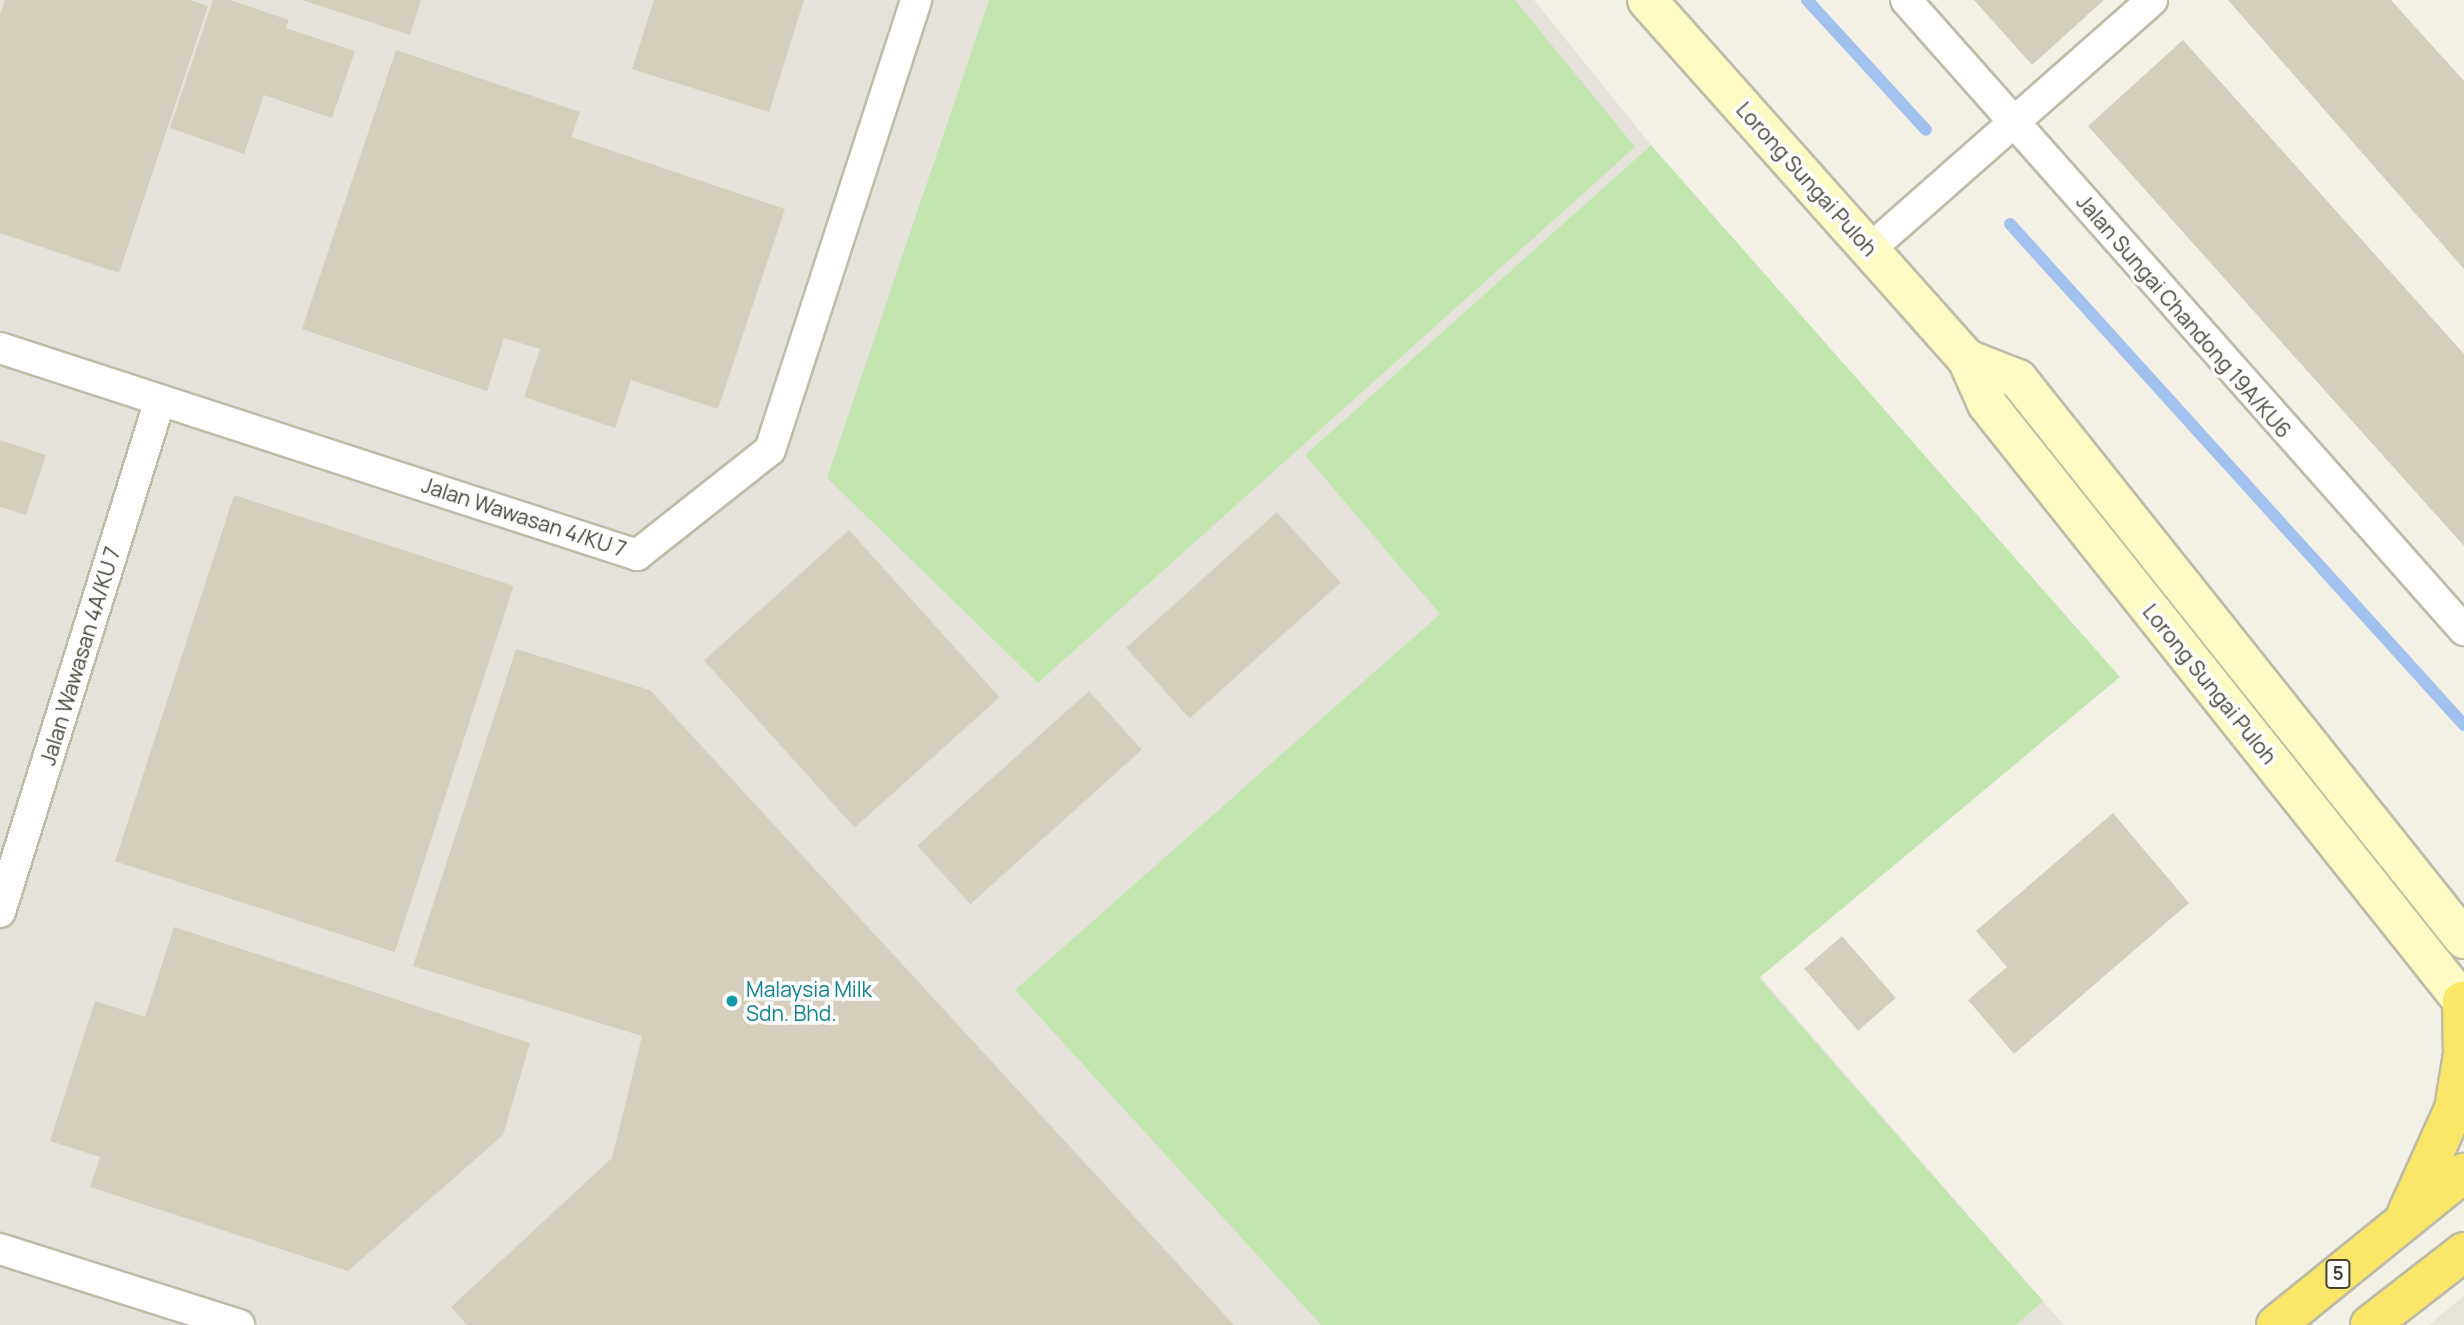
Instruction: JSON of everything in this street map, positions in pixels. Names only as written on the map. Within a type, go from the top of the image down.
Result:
[{"type":"highway","points":[[2401,1224],[2454,1109],[2463,1054],[2463,1002]]},
{"type":"highway","name":"5","points":[[2276,1325],[2464,1174]]},
{"type":"highway","points":[[2370,1325],[2464,1252]]},
{"type":"street","name":"Jalan Wawasan 4/KU 7","points":[[0,348],[637,555],[770,450],[916,0]]},
{"type":"street","name":"Lorong Sungai Puloh","points":[[1647,0],[1967,359],[1986,404],[2463,1002]]},
{"type":"street","name":"Jalan Sungai Chandong 19A/KU6","points":[[1906,0],[2464,630]]},
{"type":"street","points":[[1870,249],[2152,0]]},
{"type":"street","name":"Lorong Sungai Puloh","points":[[1967,359],[2018,379],[2464,939]]},
{"type":"street","name":"Jalan Wawasan 4A/KU 7","points":[[0,912],[160,400]]},
{"type":"street","points":[[0,1249],[239,1325]]},
{"type":"shaded area","points":[[0,0],[1534,0],[1651,145],[1305,455],[2064,1325],[0,1325]]},
{"type":"shaded area","points":[[2464,1296],[2464,1325],[2429,1325]]},
{"type":"green space","points":[[989,0],[1515,0],[1635,147],[1038,683],[827,478]]},
{"type":"green space","points":[[1651,145],[2120,677],[1759,978],[2043,1301],[2016,1325],[1321,1325],[1015,990],[1440,614],[1305,455]]},
{"type":"building","points":[[5,0],[190,0],[208,6],[119,273],[0,233],[0,15]]},
{"type":"building","points":[[213,0],[230,0],[289,20],[286,28],[355,51],[332,118],[264,95],[244,154],[170,128]]},
{"type":"building","points":[[302,0],[421,0],[410,35]]},
{"type":"building","points":[[654,0],[804,0],[769,112],[632,69]]},
{"type":"building","points":[[1974,0],[2104,0],[2032,65]]},
{"type":"building","points":[[2228,0],[2391,0],[2464,81],[2464,269]]},
{"type":"building","points":[[2183,40],[2464,354],[2464,546],[2088,126]]},
{"type":"building","points":[[396,50],[580,112],[571,137],[785,209],[718,409],[631,380],[615,428],[524,397],[540,349],[504,338],[487,391],[302,329]]},
{"type":"building","points":[[0,440],[46,455],[26,515],[0,507]]},
{"type":"building","points":[[234,495],[514,586],[395,952],[115,861]]},
{"type":"building","points":[[1277,512],[1341,583],[1190,718],[1126,648]]},
{"type":"building","points":[[849,530],[1000,697],[855,828],[704,660]]},
{"type":"building","name":"Malaysia Milk Sdn. Bhd.","points":[[516,649],[650,690],[1234,1325],[467,1325],[451,1307],[612,1158],[642,1036],[413,966]]},
{"type":"building","points":[[1089,691],[1142,750],[970,904],[917,846]]},
{"type":"building","points":[[2113,813],[2189,903],[2014,1054],[1968,1000],[2007,967],[1976,931]]},
{"type":"building","points":[[174,927],[530,1043],[503,1135],[348,1271],[90,1187],[100,1157],[50,1141],[95,1001],[145,1017]]},
{"type":"building","points":[[1842,936],[1896,998],[1858,1031],[1804,969]]},
{"type":"waterway","points":[[1807,0],[1926,130]]},
{"type":"waterway","points":[[2010,224],[2464,725]]},
{"type":"place","name":"Malaysia Milk Sdn. Bhd.","points":[[732,1001]]}]
